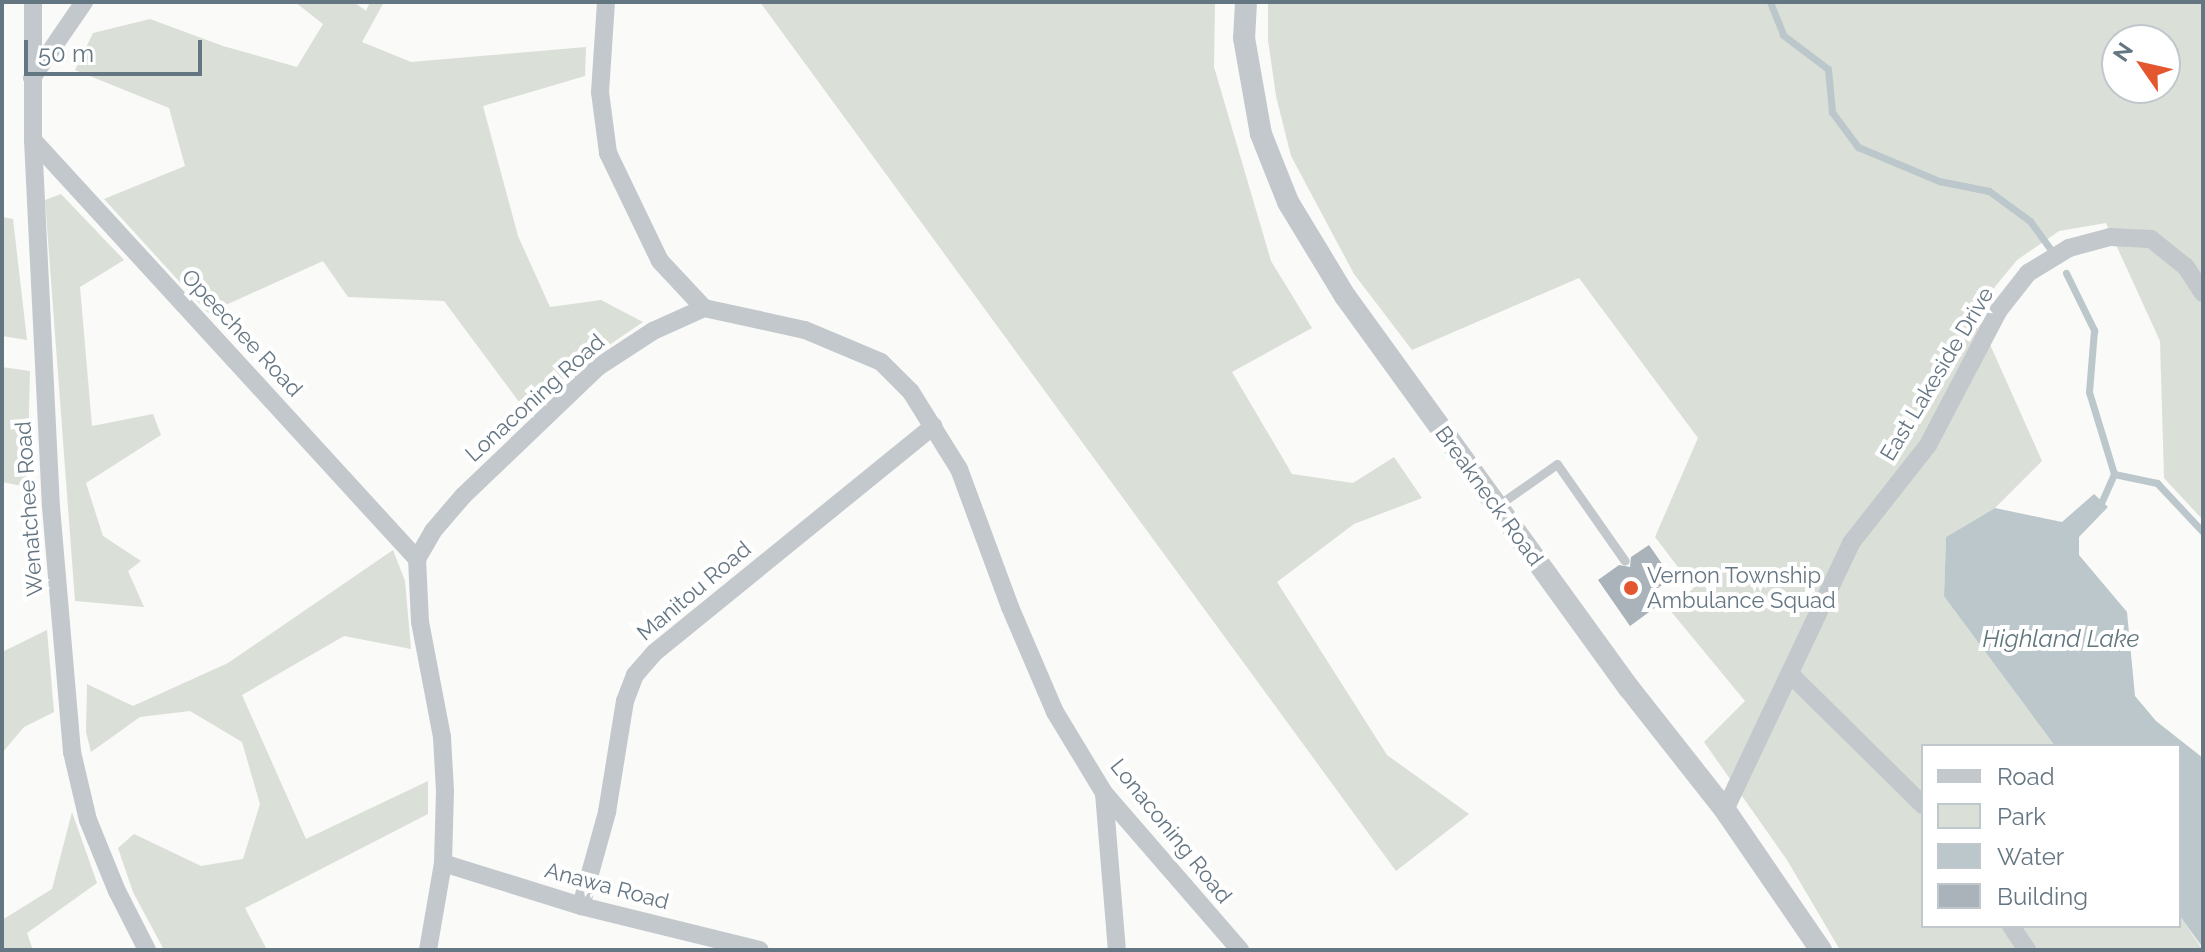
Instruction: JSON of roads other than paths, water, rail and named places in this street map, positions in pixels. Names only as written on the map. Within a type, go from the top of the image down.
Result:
[{"type":"street","name":"Wenatchee Road","points":[[33,2],[33,140],[51,507],[72,752],[88,820],[117,891],[147,950]]},
{"type":"street","points":[[32,78],[84,2]]},
{"type":"street","points":[[606,2],[600,92],[608,153],[660,261],[704,308]]},
{"type":"street","name":"Breakneck Road","points":[[1246,2],[1244,38],[1261,134],[1288,202],[1345,296],[1629,688],[1725,810],[1821,950]]},
{"type":"street","name":"Opeechee Road","points":[[33,140],[417,559]]},
{"type":"street","name":"East Lakeside Drive","points":[[1725,810],[1851,543],[1928,445],[1999,310],[2028,273],[2069,248],[2110,237],[2151,239],[2186,267],[2203,293]]},
{"type":"street","name":"Lonaconing Road","points":[[417,559],[433,531],[463,496],[598,367],[653,331],[704,308],[805,330],[881,362],[911,392],[959,469],[1010,607],[1055,712],[1104,793],[1240,950]]},
{"type":"street","name":"Manitou Road","points":[[581,906],[607,812],[625,701],[635,675],[654,653],[933,426]]},
{"type":"street","points":[[417,559],[420,622],[442,737],[443,863],[428,950]]},
{"type":"street","points":[[1790,674],[1921,803]]},
{"type":"street","points":[[1104,793],[1117,950]]},
{"type":"street","name":"Anawa Road","points":[[443,863],[581,906],[760,950]]},
{"type":"street","points":[[2012,928],[2027,950]]},
{"type":"street","points":[[680,930],[681,950]]},
{"type":"lane","points":[[1497,506],[1557,464],[1625,561]]},
{"type":"water","name":"Highland Lake","points":[[2094,494],[2108,507],[2079,537],[2079,555],[2127,612],[2135,696],[2156,721],[2203,758],[2203,948],[2181,918],[2181,744],[2054,744],[1944,596],[1946,537],[1995,508],[2062,522]]},
{"type":"waterway","points":[[1770,2],[1783,35],[1828,69],[1832,112],[1858,147],[1939,181],[1989,191],[2030,221],[2050,249]]},
{"type":"waterway","points":[[2066,273],[2094,330],[2089,392],[2114,474],[2102,501]]},
{"type":"waterway","points":[[2114,474],[2157,483],[2203,532]]},
{"type":"place","name":"Vernon Township Ambulance Squad","points":[[1631,588]]}]
